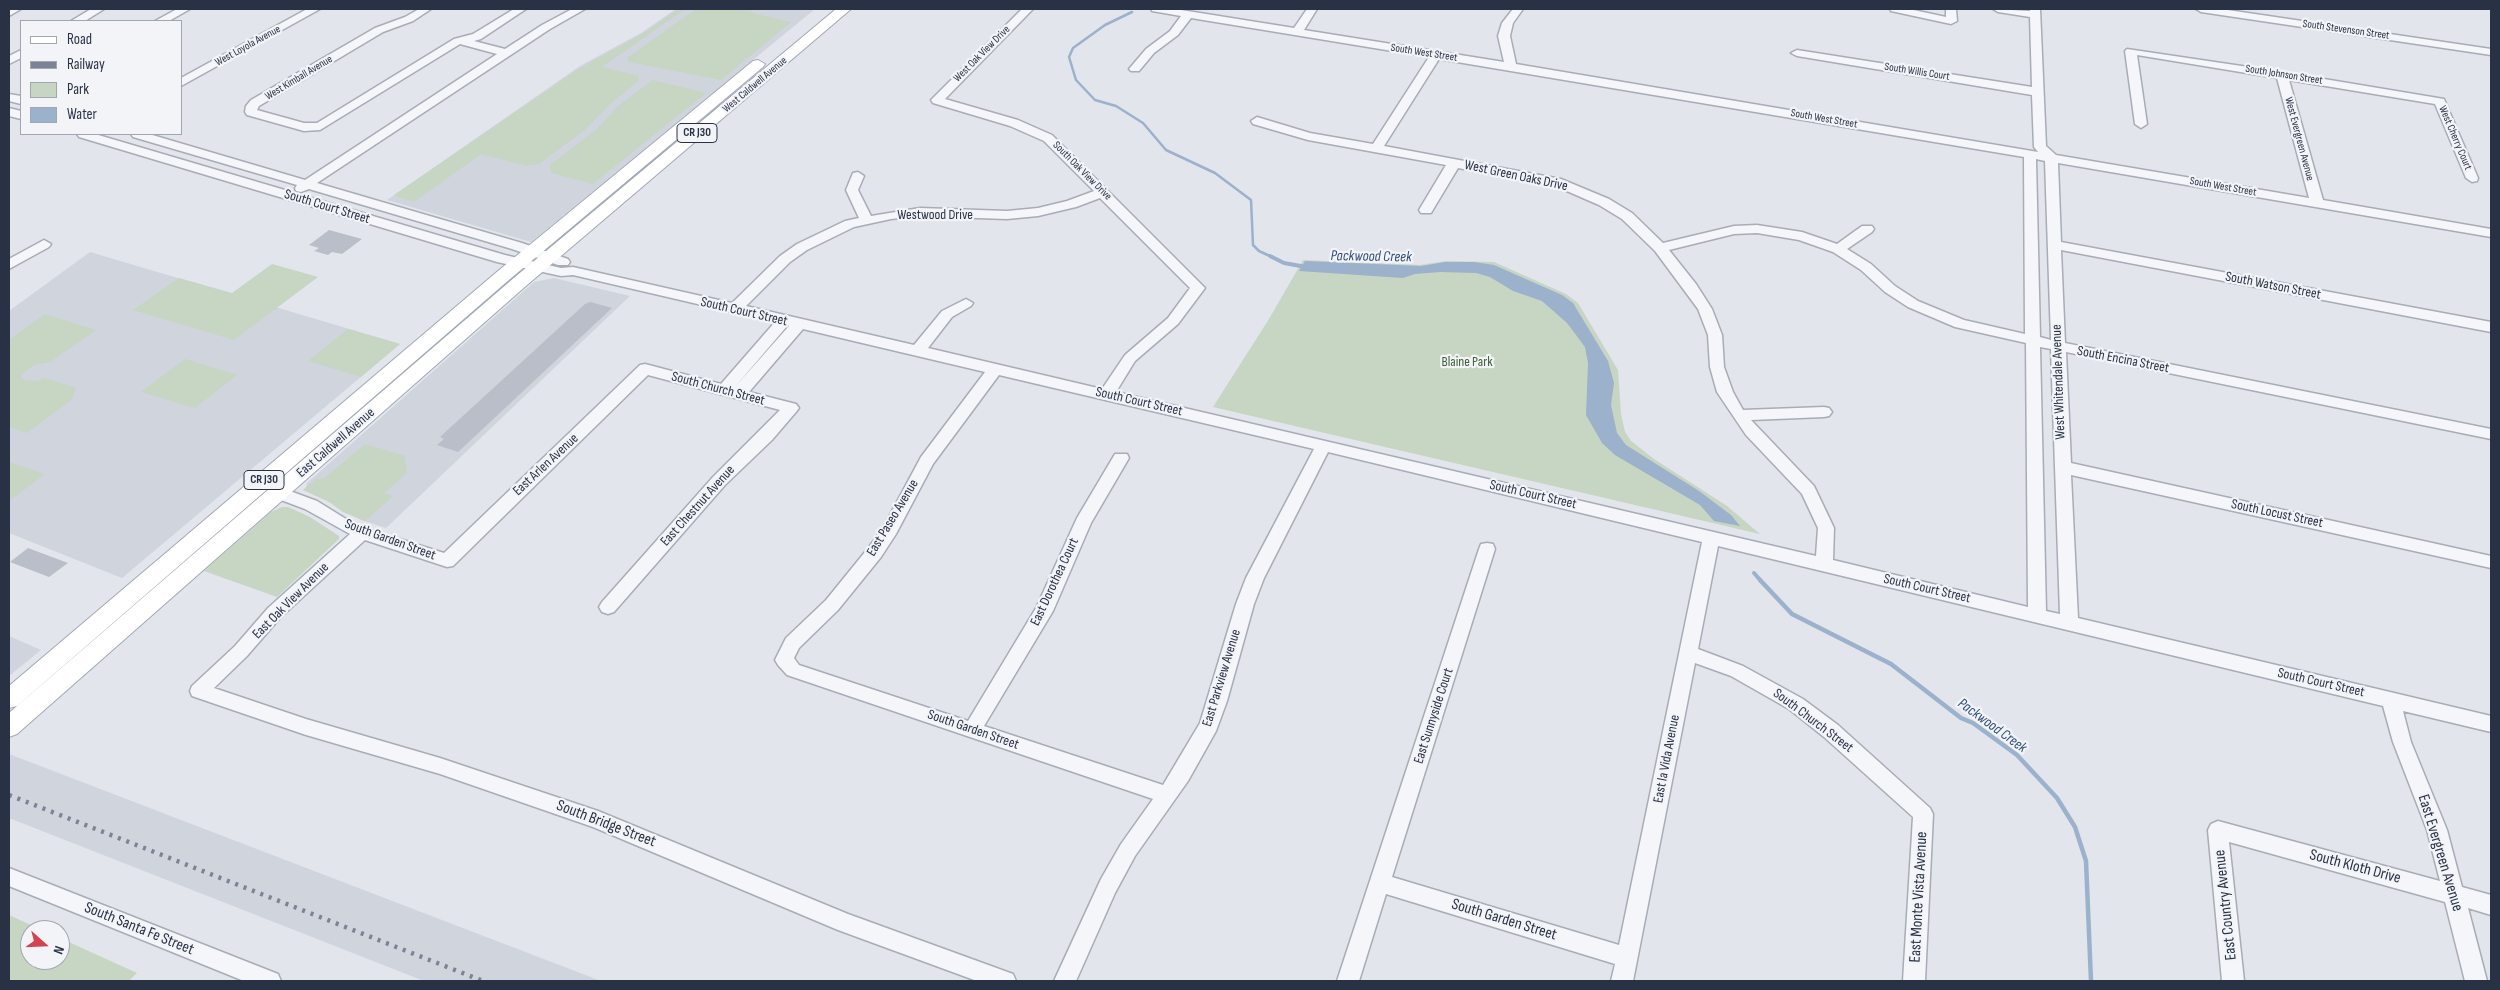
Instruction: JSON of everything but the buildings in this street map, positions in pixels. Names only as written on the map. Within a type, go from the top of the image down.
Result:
[{"type":"main road","name":"West Caldwell Avenue","points":[[535,259],[731,87],[825,9]]},
{"type":"main road","name":"West Caldwell Avenue","points":[[535,259],[677,150],[844,9]]},
{"type":"main road","points":[[677,150],[684,136],[730,96],[732,92],[731,87]]},
{"type":"main road","name":"East Caldwell Avenue","points":[[9,699],[301,448],[535,259]]},
{"type":"main road","name":"East Caldwell Avenue","points":[[9,728],[279,493],[535,259]]},
{"type":"main road","points":[[175,582],[210,539],[293,467],[301,456],[301,448]]},
{"type":"street","points":[[9,13],[16,9]]},
{"type":"street","points":[[79,20],[99,9]]},
{"type":"street","points":[[163,20],[185,9]]},
{"type":"street","name":"West Loyola Avenue","points":[[182,82],[315,9]]},
{"type":"street","name":"West Kimball Avenue","points":[[426,9],[409,19],[381,29],[256,103],[252,106],[251,112],[304,127],[320,126],[458,41],[477,37],[522,9]]},
{"type":"street","points":[[289,196],[512,50],[580,9]]},
{"type":"street","name":"West Oak View Drive","points":[[937,100],[1028,9]]},
{"type":"street","name":"South West Street","points":[[1156,9],[2040,153],[2317,204],[2491,233]]},
{"type":"street","points":[[1297,32],[1312,9]]},
{"type":"street","points":[[1511,67],[1504,36],[1508,23],[1518,9]]},
{"type":"street","points":[[1895,9],[1951,21],[1951,9]]},
{"type":"street","points":[[1998,9],[2034,10]]},
{"type":"street","name":"South Stevenson Street","points":[[2201,9],[2491,52]]},
{"type":"street","name":"West Whitendale Avenue","points":[[2034,10],[2040,153],[2032,341],[2038,615]]},
{"type":"street","points":[[1135,69],[1150,51],[1174,33],[1190,14]]},
{"type":"street","name":"West Kimball Avenue","points":[[477,37],[512,50]]},
{"type":"street","points":[[458,41],[512,50]]},
{"type":"street","name":"South Johnson Street","points":[[2142,124],[2131,51],[2436,100]]},
{"type":"street","name":"South Willis Court","points":[[1797,53],[2038,92]]},
{"type":"street","points":[[9,61],[20,55]]},
{"type":"street","points":[[1376,149],[1436,55]]},
{"type":"street","name":"West Evergreen Avenue","points":[[2282,75],[2317,204]]},
{"type":"street","name":"South Oak View Drive","points":[[937,100],[1014,122],[1048,138],[1198,288],[1173,322],[1130,358],[1106,395]]},
{"type":"street","name":"West Cherry Court","points":[[2436,100],[2440,102],[2472,178]]},
{"type":"street","name":"West Green Oaks Drive","points":[[1257,121],[1308,136],[1535,178],[1574,189],[1604,202],[1627,216],[1660,248],[1692,287],[1705,309],[1714,335],[1717,367],[1725,392],[1738,415],[1808,490],[1826,528],[1824,565]]},
{"type":"street","name":"South Court Street","points":[[86,135],[289,196],[535,259]]},
{"type":"street","name":"South Court Street","points":[[140,135],[307,184],[535,259],[561,272],[573,271],[734,310],[995,369],[2491,724]]},
{"type":"street","name":"West Whitendale Avenue","points":[[2040,153],[2055,245],[2068,623]]},
{"type":"street","points":[[1426,210],[1454,163]]},
{"type":"street","points":[[858,176],[852,190],[866,220]]},
{"type":"street","name":"Westwood Drive","points":[[734,310],[771,271],[802,247],[824,235],[866,220],[920,212],[1007,215],[1038,212],[1071,204],[1103,192]]},
{"type":"street","name":"South Encina Street","points":[[1660,248],[1726,232],[1757,229],[1802,236],[1838,249],[1866,267],[1890,289],[1912,304],[1937,316],[1988,332],[2491,434]]},
{"type":"street","points":[[1838,249],[1867,229]]},
{"type":"street","points":[[9,265],[44,244]]},
{"type":"street","name":"South Watson Street","points":[[2055,245],[2491,326]]},
{"type":"street","points":[[917,352],[947,314],[966,304]]},
{"type":"street","points":[[731,392],[791,323]]},
{"type":"street","name":"South Church Street","points":[[645,369],[791,408]]},
{"type":"street","name":"East Arlen Avenue","points":[[447,561],[645,369]]},
{"type":"street","name":"East Paseo Avenue","points":[[784,660],[792,643],[832,605],[875,552],[890,530],[927,461],[995,369]]},
{"type":"street","name":"East Chestnut Avenue","points":[[608,607],[719,481],[766,436],[791,408]]},
{"type":"street","points":[[1738,415],[1824,412]]},
{"type":"street","name":"East Parkview Avenue","points":[[1065,981],[1120,864],[1197,749],[1209,725],[1252,587],[1323,446]]},
{"type":"street","name":"East Dorothea Court","points":[[972,730],[1044,611],[1083,522],[1121,458]]},
{"type":"street","name":"South Locust Street","points":[[2062,467],[2491,562]]},
{"type":"street","name":"South Garden Street","points":[[279,493],[311,505],[340,523],[362,532],[447,561]]},
{"type":"street","name":"East Oak View Avenue","points":[[199,691],[241,651],[274,613],[362,532]]},
{"type":"street","name":"East la Vida Avenue","points":[[1622,981],[1711,538]]},
{"type":"street","name":"East Sunnyside Court","points":[[1348,981],[1487,549]]},
{"type":"street","name":"South Church Street","points":[[1688,653],[1737,671],[1769,687],[1796,704],[1831,731],[1923,814]]},
{"type":"street","name":"South Garden Street","points":[[784,660],[794,670],[1166,795]]},
{"type":"street","name":"South Bridge Street","points":[[199,691],[306,727],[440,766],[589,817],[662,845],[746,883],[844,923],[1005,981]]},
{"type":"street","name":"East Evergreen Avenue","points":[[2390,699],[2402,742],[2437,830],[2476,981]]},
{"type":"street","name":"East Monte Vista Avenue","points":[[1914,981],[1923,814]]},
{"type":"street","name":"South Kloth Drive","points":[[2218,830],[2491,905]]},
{"type":"street","name":"East Country Avenue","points":[[2218,830],[2234,981]]},
{"type":"street","name":"South Santa Fe Street","points":[[9,877],[270,981]]},
{"type":"street","name":"South Garden Street","points":[[1380,883],[1627,958]]},
{"type":"shaded area","points":[[676,9],[815,9],[531,242],[387,200],[580,66],[641,33]]},
{"type":"shaded area","points":[[90,252],[400,344],[122,578],[9,533],[9,311]]},
{"type":"shaded area","points":[[554,278],[630,296],[386,528],[361,520],[325,498],[306,490],[307,483],[534,282]]},
{"type":"shaded area","points":[[9,636],[41,650],[9,676]]},
{"type":"shaded area","points":[[9,754],[601,981],[424,981],[9,818]]},
{"type":"green space","points":[[678,9],[685,9],[602,67],[639,76],[638,81],[610,104],[586,129],[539,164],[527,166],[481,154],[414,202],[394,195],[580,68],[644,33]]},
{"type":"green space","points":[[696,9],[753,9],[750,12],[791,22],[721,80],[629,62],[627,58]]},
{"type":"green space","points":[[653,80],[706,93],[593,184],[551,173],[550,165],[597,129],[618,106]]},
{"type":"green space","name":"Blaine Park","points":[[1303,260],[1420,265],[1446,261],[1494,262],[1566,294],[1578,303],[1618,370],[1621,414],[1625,432],[1631,441],[1654,459],[1727,506],[1760,534],[1213,407],[1269,319]]},
{"type":"green space","points":[[272,264],[318,277],[234,340],[133,310],[179,278],[232,293]]},
{"type":"green space","points":[[45,314],[96,330],[50,362],[34,365],[22,374],[21,378],[24,380],[37,381],[44,378],[76,388],[71,400],[27,433],[9,427],[9,340]]},
{"type":"green space","points":[[348,329],[400,344],[361,377],[308,361]]},
{"type":"green space","points":[[185,359],[237,375],[195,408],[141,392]]},
{"type":"green space","points":[[365,444],[405,456],[407,473],[384,493],[393,496],[365,521],[343,512],[329,502],[303,490],[316,479],[325,478]]},
{"type":"green space","points":[[9,462],[45,474],[9,501]]},
{"type":"green space","points":[[282,507],[288,507],[310,517],[339,536],[339,539],[277,597],[204,571],[271,512]]},
{"type":"green space","points":[[9,915],[20,920],[20,970],[70,970],[70,943],[137,973],[129,981],[9,981]]},
{"type":"water","points":[[1305,261],[1421,266],[1445,262],[1474,262],[1494,265],[1562,295],[1573,303],[1608,361],[1614,383],[1611,405],[1617,433],[1626,445],[1699,491],[1731,515],[1740,526],[1714,521],[1700,505],[1615,455],[1602,443],[1586,415],[1588,363],[1585,347],[1567,323],[1542,301],[1513,291],[1490,277],[1476,273],[1440,272],[1415,274],[1403,278],[1299,271]]},
{"type":"waterway","name":"Packwood Creek","points":[[1132,12],[1105,25],[1073,48],[1069,57],[1076,80],[1095,100],[1116,106],[1143,123],[1166,150],[1215,173],[1251,200],[1253,245],[1259,251],[1272,257]]},
{"type":"waterway","name":"Packwood Creek","points":[[1272,257],[1284,263],[1306,267]]},
{"type":"waterway","name":"Packwood Creek","points":[[1754,573],[1761,581]]},
{"type":"waterway","name":"Packwood Creek","points":[[1760,580],[1792,614],[1891,664],[1961,718],[1973,723],[2017,755],[2057,798],[2075,827],[2086,861],[2091,981]]},
{"type":"railway","points":[[9,795],[483,981]]}]
